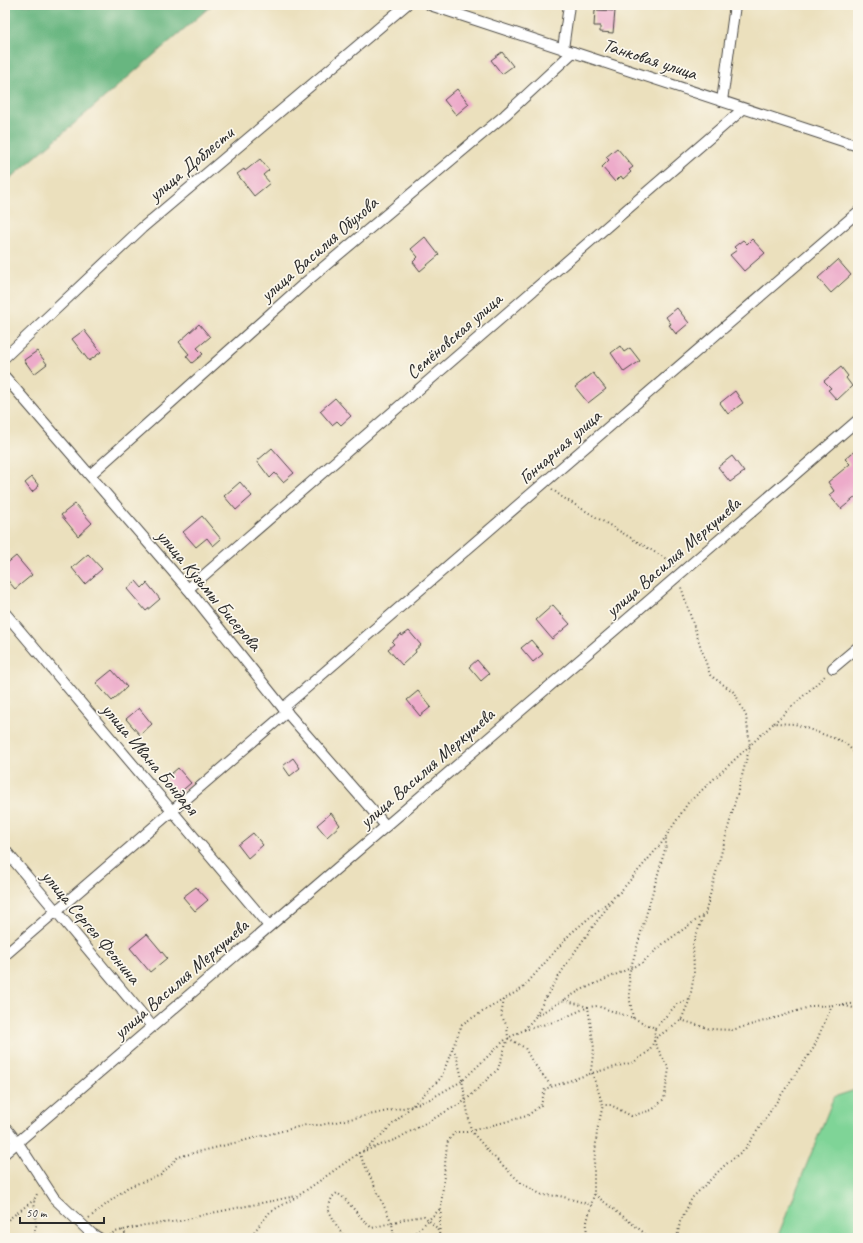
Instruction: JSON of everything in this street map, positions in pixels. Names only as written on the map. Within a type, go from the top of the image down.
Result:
[{"type":"street","name":"улица Доблести","points":[[5,357],[142,228],[406,5]]},
{"type":"street","name":"Танковая улица","points":[[430,5],[858,146]]},
{"type":"street","points":[[563,49],[569,5]]},
{"type":"street","points":[[722,101],[735,5]]},
{"type":"street","name":"улица Василия Обухова","points":[[90,475],[307,281],[505,115],[573,52]]},
{"type":"street","name":"Семёновская улица","points":[[188,589],[743,109]]},
{"type":"street","name":"Гончарная улица","points":[[5,955],[172,812],[285,710],[858,212]]},
{"type":"street","name":"улица Кузьмы Бисерова","points":[[5,377],[188,589],[285,710],[386,826]]},
{"type":"street","name":"улица Василия Меркушева","points":[[5,1153],[858,420]]},
{"type":"street","name":"улица Ивана Бондаря","points":[[5,613],[269,926]]},
{"type":"street","points":[[833,668],[858,647]]},
{"type":"street","name":"улица Сергея Феонина","points":[[5,850],[152,1026]]},
{"type":"street","points":[[5,1127],[18,1142],[54,1198],[94,1237]]},
{"type":"path","points":[[524,1030],[536,1016],[568,961],[584,937],[617,895],[661,844],[688,803],[833,668]]},
{"type":"path","points":[[774,723],[795,724],[844,742],[858,756]]},
{"type":"path","points":[[440,1237],[447,1143],[455,1132],[471,1131],[527,1116],[541,1105],[545,1089],[592,1073],[634,1062],[650,1051],[656,1038],[681,1020],[690,999],[694,974],[693,944],[705,914],[750,746]]},
{"type":"path","points":[[633,1018],[630,1001],[629,974],[666,846],[666,837]]},
{"type":"path","points":[[249,1238],[270,1212],[298,1196],[370,1146],[440,1078],[462,1024],[523,988],[570,934],[617,895]]},
{"type":"path","points":[[536,1016],[581,990],[642,963],[664,943],[705,914]]},
{"type":"path","points":[[359,1153],[396,1139],[466,1101],[498,1069],[508,1038],[507,1026],[501,1015],[504,999]]},
{"type":"path","points":[[603,1105],[611,1105],[631,1116],[652,1110],[664,1098],[669,1069],[654,1042],[655,1028],[677,1004],[690,999]]},
{"type":"path","points":[[564,1000],[588,1007]]},
{"type":"path","points":[[681,1020],[710,1029],[732,1030],[812,1006],[858,1003]]},
{"type":"path","points":[[676,1238],[680,1222],[692,1198],[724,1165],[746,1149],[813,1049],[832,1005]]},
{"type":"path","points":[[841,1005],[858,1009]]},
{"type":"path","points":[[82,1224],[128,1187],[161,1174],[178,1157],[306,1125],[321,1125],[412,1106],[430,1099],[462,1081],[508,1038],[524,1030],[557,1021],[588,1007],[597,1006],[633,1018],[655,1028]]},
{"type":"path","points":[[586,1238],[587,1222],[594,1194],[594,1165],[597,1131],[603,1105],[591,1070],[594,1048],[588,1007]]},
{"type":"path","points":[[508,1038],[526,1048],[532,1061],[552,1087]]},
{"type":"path","points":[[452,1049],[456,1054],[471,1131],[490,1153],[520,1183],[542,1195],[560,1196],[592,1205]]},
{"type":"path","points":[[359,1153],[392,1223],[394,1238]]},
{"type":"path","points":[[5,1222],[34,1200],[43,1180]]},
{"type":"path","points":[[346,1238],[339,1230],[328,1209],[332,1197],[337,1193],[354,1208],[360,1218],[372,1228],[405,1219],[424,1216],[437,1228],[440,1237]]},
{"type":"path","points":[[594,1194],[643,1232],[648,1238]]},
{"type":"path","points":[[105,1238],[115,1232],[145,1224],[180,1222],[207,1214],[298,1196]]},
{"type":"path","points":[[33,1238],[36,1226],[34,1200]]},
{"type":"path","points":[[410,1238],[441,1208]]},
{"type":"path","points":[[122,1230],[129,1238]]},
{"type":"green space","points":[[5,5],[212,5],[5,183]]},
{"type":"green space","points":[[858,1089],[858,1238],[777,1238],[834,1097]]},
{"type":"building","points":[[595,10],[615,11],[613,33],[600,32],[600,26],[594,26]]},
{"type":"building","points":[[502,52],[513,66],[502,74],[491,60]]},
{"type":"building","points":[[457,89],[469,104],[456,115],[444,100]]},
{"type":"building","points":[[617,148],[633,167],[629,170],[631,172],[623,179],[621,176],[615,182],[602,167],[609,160],[606,157]]},
{"type":"building","points":[[260,159],[269,170],[263,175],[270,183],[254,196],[237,174],[244,169],[245,171]]},
{"type":"building","points":[[425,237],[439,255],[420,271],[413,262],[418,257],[411,249]]},
{"type":"building","points":[[752,239],[765,253],[744,271],[730,255],[737,250],[734,247],[743,240],[747,244]]},
{"type":"building","points":[[838,260],[851,275],[831,293],[818,278]]},
{"type":"building","points":[[677,308],[689,323],[676,334],[669,325],[671,324],[666,317]]},
{"type":"building","points":[[199,324],[210,337],[197,348],[203,354],[192,363],[186,356],[189,354],[179,342]]},
{"type":"building","points":[[84,330],[101,352],[89,361],[72,339]]},
{"type":"building","points":[[620,346],[624,352],[630,348],[640,361],[624,372],[611,353]]},
{"type":"building","points":[[37,351],[47,364],[34,374],[24,360]]},
{"type":"building","points":[[841,367],[848,376],[846,378],[852,386],[837,400],[828,390],[831,388],[824,381]]},
{"type":"building","points":[[593,373],[606,389],[588,403],[575,387]]},
{"type":"building","points":[[735,391],[743,403],[728,414],[720,403]]},
{"type":"building","points":[[335,398],[351,416],[341,425],[337,421],[332,425],[320,411]]},
{"type":"building","points":[[272,448],[294,473],[283,482],[275,473],[270,478],[257,461]]},
{"type":"building","points":[[858,448],[858,495],[841,509],[829,495],[834,491],[828,482],[850,464],[845,459]]},
{"type":"building","points":[[732,456],[744,472],[730,482],[718,467]]},
{"type":"building","points":[[32,477],[39,486],[32,492],[25,483]]},
{"type":"building","points":[[240,482],[252,496],[236,510],[224,496]]},
{"type":"building","points":[[75,504],[92,523],[78,536],[61,515]]},
{"type":"building","points":[[202,516],[221,539],[213,546],[207,538],[196,547],[183,532]]},
{"type":"building","points":[[88,554],[102,569],[85,584],[72,568]]},
{"type":"building","points":[[16,556],[32,575],[15,589],[5,577],[5,565]]},
{"type":"building","points":[[136,581],[142,588],[147,583],[160,599],[146,611],[127,589]]},
{"type":"building","points":[[553,605],[570,624],[552,639],[536,620]]},
{"type":"building","points":[[409,631],[421,645],[402,665],[388,649],[394,644],[392,642],[401,634],[402,636]]},
{"type":"building","points":[[531,640],[543,654],[533,662],[521,648]]},
{"type":"building","points":[[477,660],[489,674],[481,681],[469,667]]},
{"type":"building","points":[[112,670],[127,687],[112,701],[96,683]]},
{"type":"building","points":[[418,691],[431,707],[420,716],[407,700]]},
{"type":"building","points":[[139,708],[152,724],[140,735],[126,719]]},
{"type":"building","points":[[293,758],[300,768],[290,776],[283,766]]},
{"type":"building","points":[[178,768],[191,783],[178,794],[165,779]]},
{"type":"building","points":[[331,813],[340,825],[327,837],[317,825]]},
{"type":"building","points":[[253,833],[263,845],[248,858],[238,845]]},
{"type":"building","points":[[196,887],[208,900],[195,911],[183,897]]},
{"type":"building","points":[[147,934],[167,958],[150,972],[130,948]]}]
